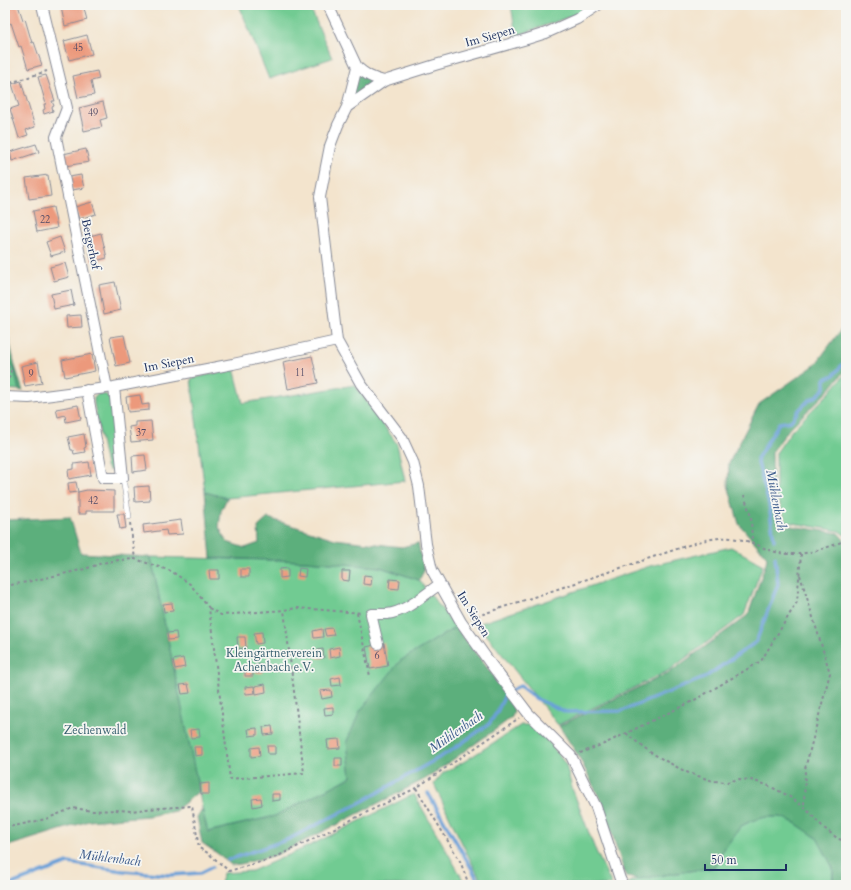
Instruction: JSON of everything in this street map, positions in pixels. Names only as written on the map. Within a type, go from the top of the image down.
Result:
[{"type":"street","points":[[42,5],[57,68]]},
{"type":"street","points":[[328,5],[357,67],[373,79],[384,81]]},
{"type":"street","name":"Im Siepen","points":[[347,106],[384,81],[546,33],[577,19],[598,5]]},
{"type":"street","name":"Im Siepen","points":[[357,67],[347,106],[330,146],[320,197],[337,341],[361,384],[402,438],[413,462],[419,486],[426,544],[432,570],[461,622],[506,684],[528,712],[571,756],[596,807],[623,885]]},
{"type":"street","name":"Bergerhof","points":[[57,68],[67,108],[56,137],[111,388],[123,478]]},
{"type":"street","name":"Im Siepen","points":[[5,397],[29,398],[111,388],[233,364],[337,341]]},
{"type":"street","points":[[87,390],[103,478],[123,478]]},
{"type":"street","points":[[378,644],[371,614],[388,614],[404,609],[440,584]]},
{"type":"lane","points":[[123,478],[129,517]]},
{"type":"path","points":[[5,66],[10,83],[57,68]]},
{"type":"path","points":[[5,356],[7,356],[6,366],[11,368],[11,374],[6,384],[5,397]]},
{"type":"path","points":[[744,495],[751,517],[752,543]]},
{"type":"path","points":[[129,517],[135,560]]},
{"type":"path","points":[[461,622],[702,541],[730,538],[752,543],[771,551],[785,554],[801,554],[816,551],[846,540]]},
{"type":"path","points":[[571,756],[604,744],[694,701],[761,661],[797,602],[801,554]]},
{"type":"path","points":[[5,586],[85,569],[102,562],[135,560],[171,571],[190,584],[209,608],[222,615],[297,608],[371,614]]},
{"type":"path","points":[[800,573],[830,673],[804,770],[804,807]]},
{"type":"path","points":[[209,608],[230,779],[304,773],[284,610]]},
{"type":"path","points":[[357,613],[370,676]]},
{"type":"path","points":[[5,827],[46,819],[73,808],[92,811],[132,811],[192,806],[199,848],[208,853],[229,871],[274,858],[416,788],[528,712]]},
{"type":"path","points":[[626,733],[650,752],[686,772],[713,781],[727,782],[739,779],[751,780],[767,785],[787,795],[804,807],[824,828],[837,838],[846,842]]},
{"type":"path","points":[[416,788],[460,861],[469,885]]},
{"type":"path","points":[[842,885],[846,881]]},
{"type":"green space","points":[[239,5],[309,5],[332,58],[269,79]]},
{"type":"green space","points":[[511,5],[589,5],[580,13],[516,36]]},
{"type":"green space","points":[[357,67],[376,80],[347,107]]},
{"type":"green space","points":[[5,321],[15,366],[23,391],[19,390],[14,368],[5,359]]},
{"type":"green space","points":[[846,323],[846,369],[829,390],[789,429],[772,452],[773,495],[784,525],[838,533],[846,542],[846,885],[833,885],[833,868],[817,838],[795,823],[781,817],[766,817],[751,821],[741,826],[722,852],[715,867],[638,879],[626,877],[602,803],[579,757],[559,726],[670,672],[748,615],[767,557],[739,524],[728,485],[729,463],[759,404],[815,365]]},
{"type":"green space","points":[[5,359],[14,368],[19,390],[5,389]]},
{"type":"green space","points":[[234,368],[243,403],[355,385],[397,444],[405,481],[227,498],[205,492],[191,379]]},
{"type":"green space","points":[[846,373],[846,536],[839,531],[787,522],[776,495],[776,453],[792,430],[830,392]]},
{"type":"green space","points":[[98,394],[108,396],[111,399],[117,465],[114,470],[108,470],[106,466],[94,404],[94,398]]},
{"type":"green space","points":[[205,492],[227,498],[221,511],[219,527],[227,542],[245,548],[259,543],[258,527],[268,518],[335,539],[402,547],[418,543],[424,571],[419,580],[380,567],[306,561],[211,558]]},
{"type":"green space","name":"Zechenwald","points":[[70,517],[81,553],[151,557],[199,791],[175,811],[148,816],[89,821],[5,847],[5,520]]},
{"type":"green space","points":[[731,547],[763,565],[744,615],[668,671],[558,725],[478,624],[650,566]]},
{"type":"green space","name":"Kleingärtnerverein Achenbach e.V.","points":[[151,557],[306,561],[380,567],[419,580],[456,627],[400,661],[347,741],[351,777],[275,816],[207,832]]},
{"type":"green space","points":[[456,627],[509,696],[514,711],[512,717],[427,778],[276,855],[231,865],[202,843],[197,817],[202,809],[208,832],[275,816],[351,777],[347,741],[360,711],[400,661]]},
{"type":"green space","points":[[521,725],[528,725],[538,730],[550,743],[566,765],[572,788],[595,849],[612,885],[483,885],[434,784],[443,773],[465,761]]},
{"type":"green space","points":[[414,794],[465,885],[221,885],[223,873],[252,871],[309,846]]},
{"type":"green space","points":[[766,817],[781,817],[795,823],[817,837],[833,868],[832,885],[628,885],[629,882],[638,879],[715,867],[722,852],[741,826],[754,820]]},
{"type":"building","points":[[5,5],[18,5],[23,20],[25,19],[32,43],[34,42],[42,65],[28,69],[21,46],[19,47],[11,23],[9,24],[5,12]]},
{"type":"building","points":[[83,5],[87,20],[65,26],[61,7]]},
{"type":"building","points":[[87,35],[92,54],[69,60],[64,41]]},
{"type":"building","points":[[97,71],[99,79],[91,81],[94,95],[78,98],[73,76]]},
{"type":"building","points":[[46,75],[55,101],[52,101],[54,106],[52,107],[53,111],[44,114],[44,104],[46,104],[38,77]]},
{"type":"building","points":[[21,81],[35,127],[26,130],[28,135],[19,138],[10,109],[19,106],[12,84]]},
{"type":"building","points":[[103,102],[107,118],[100,120],[102,127],[84,131],[79,108]]},
{"type":"building","points":[[5,139],[10,152],[5,154]]},
{"type":"building","points":[[36,144],[39,152],[12,161],[10,152]]},
{"type":"building","points":[[86,149],[89,162],[65,166],[63,154]]},
{"type":"building","points":[[48,175],[51,196],[29,199],[26,178]]},
{"type":"building","points":[[81,175],[84,188],[72,190],[69,177]]},
{"type":"building","points":[[92,202],[96,214],[79,219],[75,207]]},
{"type":"building","points":[[53,207],[57,228],[37,232],[33,211]]},
{"type":"building","points":[[101,233],[107,258],[92,262],[86,237]]},
{"type":"building","points":[[60,237],[65,252],[51,256],[46,242]]},
{"type":"building","points":[[65,263],[69,277],[54,281],[50,267]]},
{"type":"building","points":[[115,282],[121,310],[104,314],[99,285]]},
{"type":"building","points":[[71,290],[74,305],[54,309],[51,294]]},
{"type":"building","points":[[81,315],[82,327],[67,328],[66,316]]},
{"type":"building","points":[[124,335],[130,363],[116,366],[110,337]]},
{"type":"building","points":[[92,354],[95,371],[65,377],[62,360]]},
{"type":"building","points":[[312,356],[318,383],[288,389],[283,362]]},
{"type":"building","points":[[38,362],[42,383],[25,386],[21,366]]},
{"type":"building","points":[[140,395],[142,405],[149,404],[149,410],[128,412],[126,397]]},
{"type":"building","points":[[78,405],[81,419],[66,422],[65,415],[58,417],[56,409]]},
{"type":"building","points":[[151,421],[153,440],[131,442],[129,427],[135,426],[135,422]]},
{"type":"building","points":[[84,434],[86,447],[84,448],[85,452],[74,454],[73,450],[71,450],[68,437]]},
{"type":"building","points":[[145,455],[147,470],[133,472],[132,456]]},
{"type":"building","points":[[89,462],[91,475],[69,479],[68,470],[74,469],[74,464]]},
{"type":"building","points":[[76,482],[78,492],[69,493],[68,483]]},
{"type":"building","points":[[6,486],[7,502],[5,502]]},
{"type":"building","points":[[149,486],[150,501],[135,502],[134,487]]},
{"type":"building","points":[[87,490],[114,491],[114,511],[86,511],[86,514],[78,514],[78,492]]},
{"type":"building","points":[[117,514],[124,514],[126,528],[120,529]]},
{"type":"building","points":[[181,520],[183,534],[167,535],[166,530],[144,533],[143,525]]},
{"type":"building","points":[[288,568],[288,577],[280,578],[280,569]]},
{"type":"building","points":[[299,568],[306,569],[305,577],[298,576]]},
{"type":"building","points":[[241,569],[249,569],[249,577],[241,577]]},
{"type":"building","points":[[209,570],[219,570],[219,579],[210,579]]},
{"type":"building","points":[[342,571],[350,571],[349,581],[342,580]]},
{"type":"building","points":[[364,575],[372,576],[371,585],[363,584]]},
{"type":"building","points":[[390,579],[400,580],[399,589],[389,588]]},
{"type":"building","points":[[172,603],[173,611],[164,612],[163,604]]},
{"type":"building","points":[[332,628],[334,635],[326,636],[324,629]]},
{"type":"building","points":[[322,629],[323,637],[314,638],[313,631]]},
{"type":"building","points":[[176,632],[177,639],[168,640],[167,633]]},
{"type":"building","points":[[262,632],[263,643],[256,644],[254,633]]},
{"type":"building","points":[[237,637],[245,637],[246,648],[238,649]]},
{"type":"building","points":[[384,643],[388,666],[370,669],[366,647]]},
{"type":"building","points":[[339,647],[340,656],[330,658],[329,649]]},
{"type":"building","points":[[323,649],[324,658],[317,658],[316,650]]},
{"type":"building","points":[[183,658],[185,667],[175,669],[173,660]]},
{"type":"building","points":[[263,664],[263,673],[256,673],[255,665]]},
{"type":"building","points":[[253,667],[253,676],[245,676],[245,668]]},
{"type":"building","points":[[340,677],[341,685],[332,686],[331,679]]},
{"type":"building","points":[[188,684],[190,693],[182,694],[180,685]]},
{"type":"building","points":[[265,684],[266,692],[256,694],[255,686]]},
{"type":"building","points":[[254,686],[255,693],[246,694],[245,687]]},
{"type":"building","points":[[331,690],[332,697],[322,699],[320,691]]},
{"type":"building","points":[[333,707],[333,714],[325,715],[324,708]]},
{"type":"building","points":[[272,726],[273,734],[264,735],[263,727]]},
{"type":"building","points":[[257,728],[257,735],[249,736],[248,729]]},
{"type":"building","points":[[199,729],[200,737],[191,738],[190,730]]},
{"type":"building","points":[[339,739],[340,748],[328,749],[327,740]]},
{"type":"building","points":[[267,746],[275,746],[275,754],[268,754]]},
{"type":"building","points":[[194,747],[202,747],[202,755],[195,756]]},
{"type":"building","points":[[259,747],[260,756],[251,757],[251,748]]},
{"type":"building","points":[[335,758],[342,758],[342,766],[335,766]]},
{"type":"building","points":[[209,783],[209,794],[201,794],[200,784]]},
{"type":"building","points":[[272,794],[280,794],[280,800],[272,801]]},
{"type":"building","points":[[261,798],[262,805],[253,807],[252,799]]},
{"type":"waterway","name":"Mühlenbach","points":[[774,540],[769,504],[757,459],[779,423],[791,421],[808,401],[818,395],[825,388],[825,379],[834,375],[846,360]]},
{"type":"waterway","name":"Mühlenbach","points":[[228,860],[289,839],[363,801],[449,752],[489,724],[497,712],[506,693],[520,686],[537,699],[566,712],[622,711],[704,678],[756,642],[778,584],[775,557]]},
{"type":"waterway","points":[[428,793],[480,885]]},
{"type":"waterway","name":"Mühlenbach","points":[[9,885],[68,863],[123,871],[170,875],[200,873],[212,867]]}]
